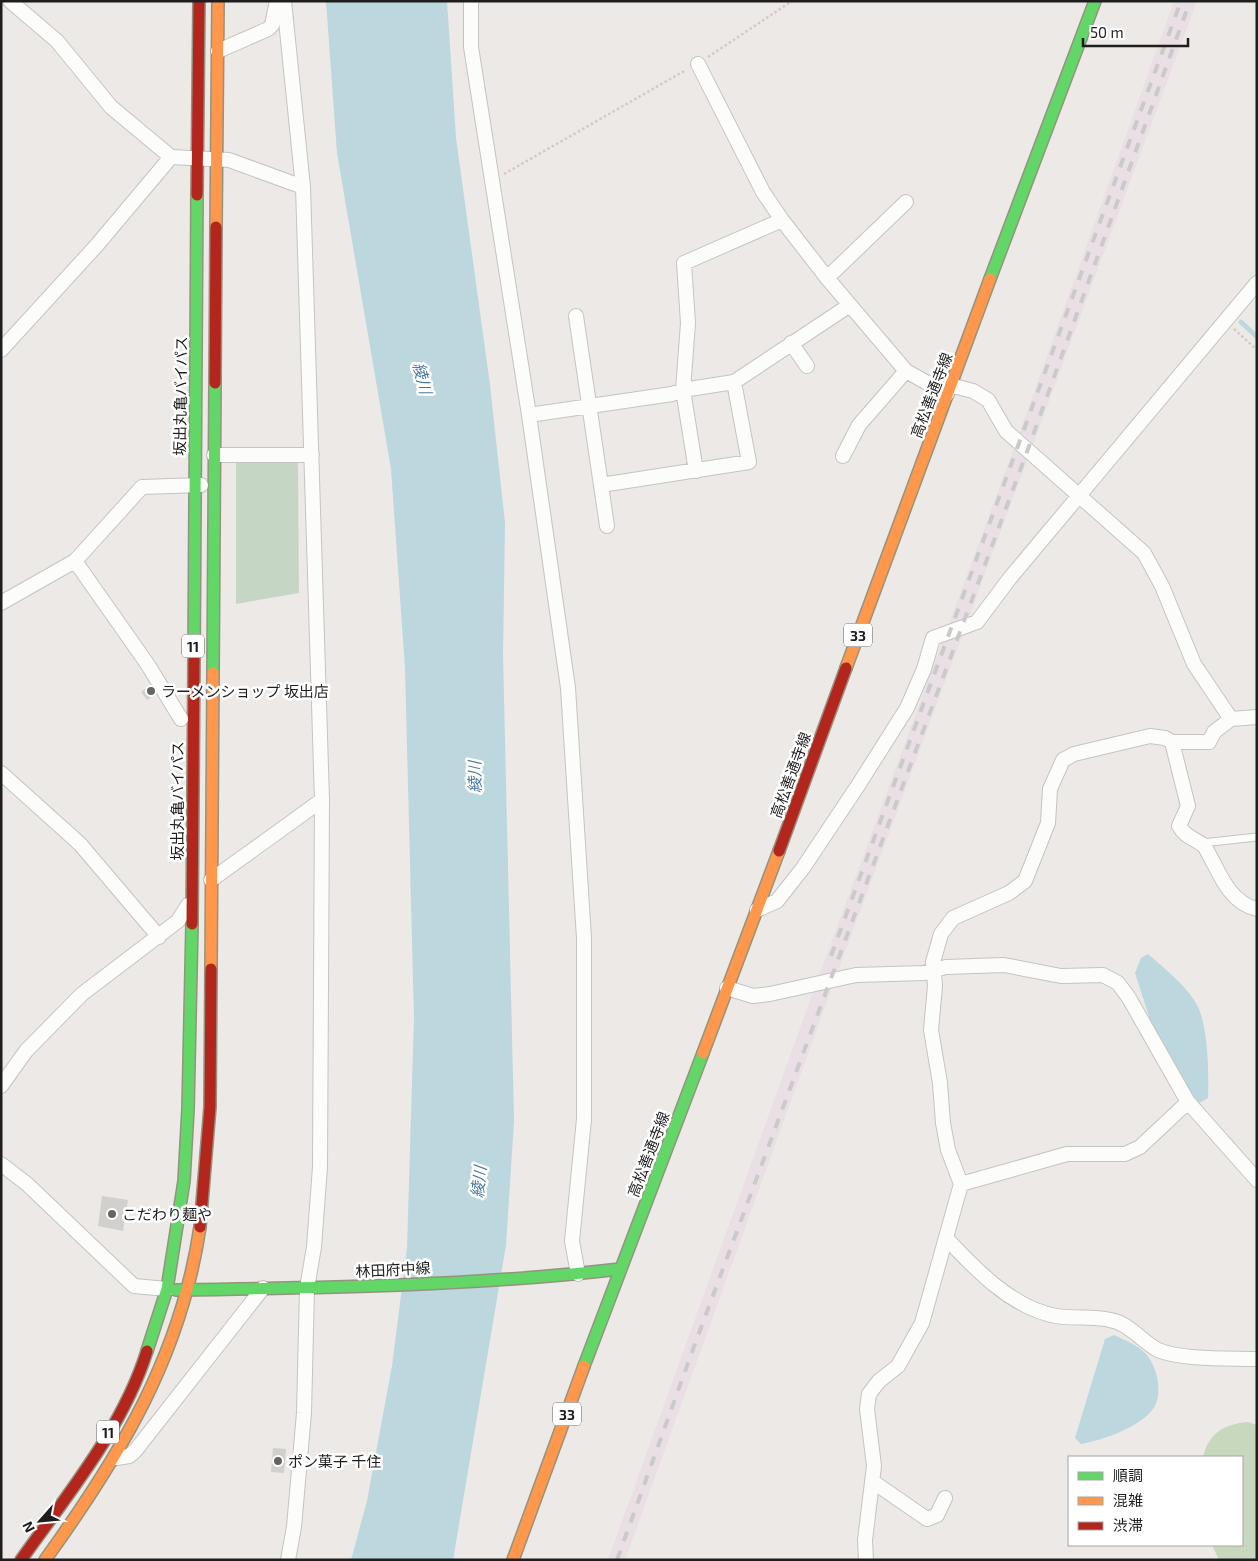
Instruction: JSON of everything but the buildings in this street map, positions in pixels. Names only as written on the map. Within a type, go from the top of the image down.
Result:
[{"type":"main road","name":"坂出丸亀バイパス","points":[[21,1560],[82,1473],[118,1417],[142,1368],[166,1289],[184,1181],[188,1109],[192,900],[199,1]]},
{"type":"main road","name":"11","points":[[44,1560],[100,1484],[154,1390],[178,1326],[188,1290],[203,1201],[210,1107],[210,881],[218,1]]},
{"type":"main road","name":"高松善通寺線","points":[[513,1560],[620,1269],[757,910],[948,389],[1095,1]]},
{"type":"main road","name":"林田府中線","points":[[166,1289],[313,1288],[560,1276],[620,1269]]},
{"type":"street","points":[[10,1],[57,41],[111,107],[171,157],[218,158],[303,187]]},
{"type":"street","points":[[218,51],[268,29],[272,25],[277,1]]},
{"type":"street","points":[[284,1],[303,187],[322,800],[320,1167],[304,1413],[294,1527],[288,1560]]},
{"type":"street","points":[[471,1],[471,47],[494,180],[530,414],[568,688],[583,929],[584,1119],[572,1241],[578,1274]]},
{"type":"street","points":[[698,64],[763,192],[827,278],[906,372],[948,389],[973,391],[988,400],[1006,431],[1144,553],[1162,586],[1194,664],[1230,719]]},
{"type":"street","points":[[1,350],[97,245],[171,157]]},
{"type":"street","points":[[827,278],[906,202]]},
{"type":"street","points":[[696,470],[683,390],[688,323],[684,263],[782,220]]},
{"type":"street","points":[[757,910],[777,901],[803,868],[859,784],[907,708],[924,669],[933,638],[977,622],[1010,578],[1257,283]]},
{"type":"street","points":[[530,414],[672,394],[683,390],[734,382],[850,305]]},
{"type":"street","points":[[576,316],[608,526]]},
{"type":"street","points":[[791,343],[807,366]]},
{"type":"street","points":[[843,456],[864,419],[906,372]]},
{"type":"street","points":[[602,485],[749,462],[734,382]]},
{"type":"street","points":[[852,410],[864,419]]},
{"type":"street","points":[[214,454],[312,455]]},
{"type":"street","points":[[1,603],[75,561],[142,487],[214,485]]},
{"type":"street","points":[[75,561],[148,665],[181,719]]},
{"type":"street","points":[[866,1560],[865,1540],[874,1466],[867,1410],[869,1394],[879,1381],[898,1366],[922,1323],[961,1184],[948,1150],[931,1030],[935,986],[933,962],[941,934],[953,918],[1009,893],[1025,881],[1048,823],[1050,789],[1063,760],[1074,754],[1150,736],[1165,738],[1172,742],[1209,742],[1214,732],[1230,719],[1257,716]]},
{"type":"street","points":[[1172,742],[1188,806],[1179,826],[1183,834],[1204,846],[1234,898],[1246,906],[1257,909]]},
{"type":"street","points":[[1,773],[80,844],[159,937]]},
{"type":"street","points":[[1,1086],[26,1052],[75,1001],[112,970],[159,937],[178,921],[192,900],[210,881],[322,800]]},
{"type":"street","points":[[728,988],[753,996],[856,975],[924,974],[946,967],[1004,965],[1061,976],[1104,975],[1118,983],[1130,998],[1188,1102],[1257,1180]]},
{"type":"street","points":[[961,1184],[1067,1154],[1125,1154],[1140,1147],[1188,1102]]},
{"type":"street","points":[[1,1164],[27,1184],[134,1286],[166,1289]]},
{"type":"street","points":[[946,1238],[986,1278],[1028,1306],[1056,1316],[1111,1320],[1126,1325],[1142,1340],[1159,1350],[1173,1354],[1257,1360]]},
{"type":"street","points":[[115,1458],[129,1456],[135,1451],[262,1288]]},
{"type":"street","points":[[872,1481],[927,1519],[937,1515],[945,1498]]},
{"type":"lane","points":[[1199,843],[1257,837]]},
{"type":"path","points":[[494,180],[698,64],[792,1]]},
{"type":"path","points":[[1226,321],[1257,350]]},
{"type":"shaded area","points":[[1174,1],[1197,1],[835,979],[625,1560],[608,1560],[816,984],[1017,440]]},
{"type":"green space","points":[[236,459],[298,460],[299,593],[236,604]]},
{"type":"green space","points":[[1248,1422],[1257,1425],[1257,1560],[1219,1560],[1212,1546],[1243,1546],[1243,1456],[1203,1456],[1209,1442],[1219,1431],[1239,1423]]},
{"type":"water","name":"綾川","points":[[326,1],[447,1],[456,138],[490,385],[505,523],[503,655],[514,1121],[506,1245],[453,1560],[351,1560],[367,1501],[392,1366],[407,1248],[414,1018],[405,668],[391,469],[337,153]]},
{"type":"water","points":[[1148,954],[1176,979],[1189,993],[1198,1007],[1204,1027],[1208,1065],[1208,1098],[1199,1103],[1170,1063],[1155,1035],[1135,973],[1141,958]]},
{"type":"water","points":[[1114,1335],[1130,1342],[1149,1357],[1158,1379],[1156,1403],[1147,1416],[1130,1427],[1110,1436],[1081,1444],[1075,1438],[1105,1339]]},
{"type":"waterway","points":[[1241,322],[1257,337]]},
{"type":"railway","points":[[831,956],[1181,1]]},
{"type":"railway","points":[[617,1560],[692,1352],[1028,449],[1190,1]]},
{"type":"traffic: fast","points":[[990,279],[1095,1]]},
{"type":"traffic: fast","points":[[194,659],[197,195]]},
{"type":"traffic: fast","points":[[213,673],[215,383]]},
{"type":"traffic: fast","points":[[147,1351],[167,1289],[184,1181],[188,1109],[192,924]]},
{"type":"traffic: fast","points":[[584,1366],[703,1053]]},
{"type":"traffic: fast","points":[[176,1290],[454,1283],[620,1269]]},
{"type":"traffic: slow","points":[[216,227],[218,1]]},
{"type":"traffic: slow","points":[[846,668],[990,279]]},
{"type":"traffic: slow","points":[[211,969],[213,673]]},
{"type":"traffic: slow","points":[[703,1053],[779,851]]},
{"type":"traffic: slow","points":[[45,1560],[98,1482],[144,1403],[178,1319],[191,1274],[200,1227]]},
{"type":"traffic: slow","points":[[513,1560],[584,1366]]},
{"type":"traffic: jam","points":[[197,195],[199,1]]},
{"type":"traffic: jam","points":[[215,383],[216,227]]},
{"type":"traffic: jam","points":[[192,924],[194,659]]},
{"type":"traffic: jam","points":[[779,851],[846,668]]},
{"type":"traffic: jam","points":[[200,1227],[210,1107],[211,969]]},
{"type":"traffic: jam","points":[[21,1560],[75,1486],[109,1434],[137,1379],[147,1351]]},
{"type":"place","name":"ラーメンショップ 坂出店","points":[[151,691]]},
{"type":"place","name":"こだわり麺や","points":[[112,1214]]},
{"type":"place","name":"ポン菓子 千住","points":[[278,1461]]}]
